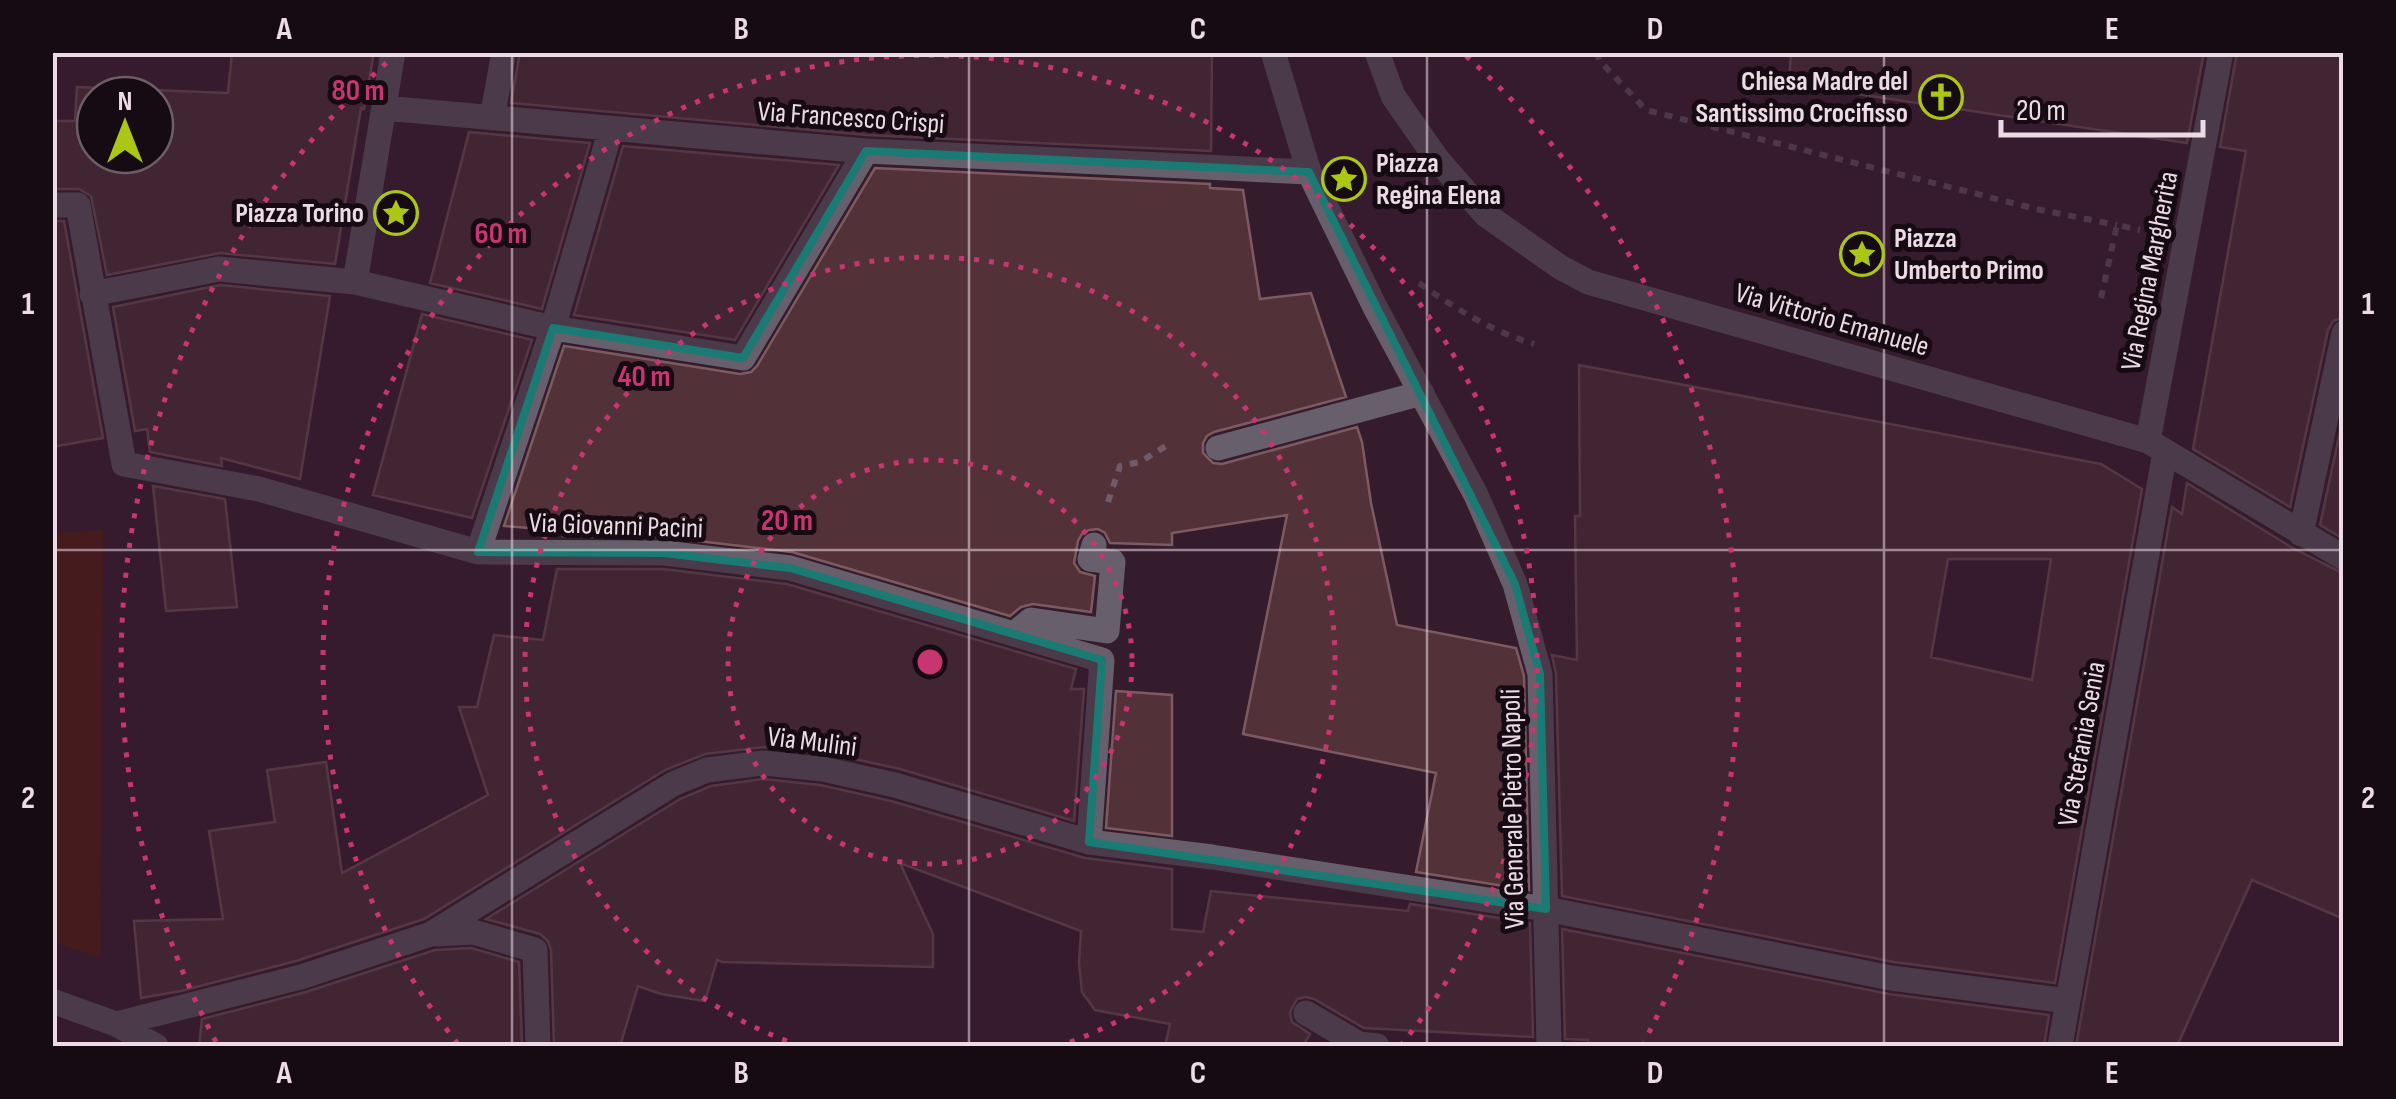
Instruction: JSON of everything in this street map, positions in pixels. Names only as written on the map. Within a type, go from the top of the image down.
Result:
[{"type":"street","points":[[343,280],[393,52]]},
{"type":"street","points":[[482,117],[504,52]]},
{"type":"street","name":"Via Generale Pietro Napoli","points":[[1274,52],[1309,172],[1375,308],[1476,495],[1514,584],[1540,674],[1549,1046]]},
{"type":"street","name":"Via Vittorio Emanuele","points":[[1376,52],[1393,96],[1437,159],[1486,215],[1588,282],[2156,447],[2344,558]]},
{"type":"street","name":"Via Regina Margherita","points":[[2156,447],[2186,240],[2221,52]]},
{"type":"street","name":"Via Francesco Crispi","points":[[385,97],[482,117],[866,151],[1309,172]]},
{"type":"street","points":[[478,552],[553,328],[612,129]]},
{"type":"street","points":[[52,204],[78,205],[92,294],[219,269],[343,280],[553,328],[743,358],[866,151]]},
{"type":"street","name":"Via Giovanni Pacini","points":[[92,294],[124,464],[258,489],[478,552],[664,553],[790,568],[1102,660],[1089,842]]},
{"type":"street","points":[[2301,534],[2344,333]]},
{"type":"street","points":[[1218,448],[1422,393]]},
{"type":"street","name":"Via Stefania Senia","points":[[2060,1046],[2156,447]]},
{"type":"street","points":[[1014,634],[1031,620],[1107,631],[1114,562],[1090,559],[1094,546]]},
{"type":"street","name":"Via Mulini","points":[[116,1024],[302,977],[431,934],[673,784],[707,770],[763,763],[823,769],[896,785],[1089,842],[1212,856],[1546,909],[1891,978],[2068,1002]]},
{"type":"street","points":[[431,934],[473,932],[536,950],[538,1046]]},
{"type":"street","points":[[52,1002],[116,1024],[156,1046]]},
{"type":"street","points":[[1306,1013],[1359,1044],[1378,1046]]},
{"type":"path","points":[[1597,52],[1646,110],[2018,204],[2186,240]]},
{"type":"path","points":[[2102,298],[2117,226]]},
{"type":"path","points":[[1418,283],[1469,318],[1534,344]]},
{"type":"path","points":[[1094,546],[1120,466],[1140,462],[1172,442],[1191,450],[1218,448]]},
{"type":"highlighted area","points":[[866,151],[1309,172],[1515,584],[1540,674],[1546,909],[1089,842],[1102,660],[790,568],[664,553],[478,552],[553,328],[743,358]]},
{"type":"shaded area","points":[[103,530],[100,958],[53,942],[52,533]]},
{"type":"building","points":[[232,52],[374,52],[335,264],[220,253],[107,275],[91,196],[79,189],[52,189],[52,121],[75,121],[75,175],[175,175],[175,91],[228,93]]},
{"type":"building","points":[[520,52],[1212,52],[1211,151],[867,135],[511,103]]},
{"type":"building","points":[[1791,52],[2204,52],[2187,143],[1789,84]]},
{"type":"building","points":[[2237,52],[2344,52],[2344,317],[2333,321],[2328,330],[2290,507],[2193,449],[2246,151],[2220,147]]},
{"type":"building","points":[[469,132],[590,143],[542,309],[430,283]]},
{"type":"building","points":[[623,146],[839,165],[735,340],[574,315]]},
{"type":"building","points":[[875,168],[1210,184],[1210,188],[1243,190],[1260,299],[1311,293],[1346,397],[1214,432],[1203,443],[1203,453],[1213,463],[1222,464],[1357,427],[1397,625],[1516,648],[1524,676],[1529,890],[1416,872],[1436,773],[1243,734],[1287,515],[1172,533],[1172,545],[1110,543],[1105,533],[1089,530],[1078,541],[1074,563],[1080,572],[1095,576],[1091,612],[1033,604],[1010,616],[792,552],[664,537],[563,536],[564,531],[504,526],[564,346],[740,374],[751,372]]},
{"type":"building","points":[[52,221],[64,221],[103,438],[52,447]]},
{"type":"building","points":[[220,285],[330,296],[300,479],[221,458],[222,466],[150,452],[147,429],[135,431],[113,307]]},
{"type":"building","points":[[422,314],[532,340],[472,518],[373,495]]},
{"type":"building","points":[[1579,365],[2101,464],[2142,489],[2055,983],[1894,962],[1562,896],[1556,674],[1552,655],[1577,660],[1575,516],[1580,516]],"holes":[[[1948,559],[2051,559],[2032,680],[1931,657]]]},
{"type":"building","points":[[2344,413],[2344,539],[2320,525]]},
{"type":"building","points":[[2187,483],[2291,547],[2344,574],[2344,919],[2252,880],[2177,1046],[2076,1046],[2172,507],[2182,514]]},
{"type":"building","points":[[153,486],[225,499],[237,607],[166,611]]},
{"type":"building","points":[[557,569],[663,569],[787,584],[1076,669],[1071,689],[1084,689],[1074,821],[900,769],[827,753],[764,747],[705,754],[665,770],[424,919],[296,961],[141,998],[134,921],[223,919],[209,831],[275,822],[267,770],[326,762],[342,873],[488,795],[459,707],[477,707],[494,635],[543,640]]},
{"type":"building","points":[[1116,691],[1172,695],[1172,836],[1106,828]]},
{"type":"building","points":[[763,779],[820,785],[891,801],[1085,858],[1172,869],[1172,929],[1203,932],[1211,891],[1408,911],[1410,904],[1530,923],[1533,1037],[1364,1028],[1305,997],[1297,999],[1290,1012],[1292,1022],[1310,1034],[1303,1046],[1165,1046],[1170,1024],[1095,1010],[1082,992],[1081,931],[900,863],[933,934],[933,967],[717,960],[705,1001],[638,986],[620,1046],[554,1046],[548,941],[540,934],[486,919],[680,799],[711,786]]},
{"type":"building","points":[[1562,929],[1889,994],[2049,1015],[2044,1046],[1587,1046],[1588,1040],[1565,1039]]},
{"type":"building","points":[[471,948],[519,962],[522,1046],[199,1046],[202,1019],[306,992],[435,950]]},
{"type":"place","name":"Chiesa Madre del Santissimo Crocifisso","points":[[1941,97]]},
{"type":"place","name":"Piazza Regina Elena","points":[[1344,179]]},
{"type":"place","name":"Piazza Torino","points":[[396,213]]},
{"type":"place","name":"Piazza Umberto Primo","points":[[1862,254]]}]
